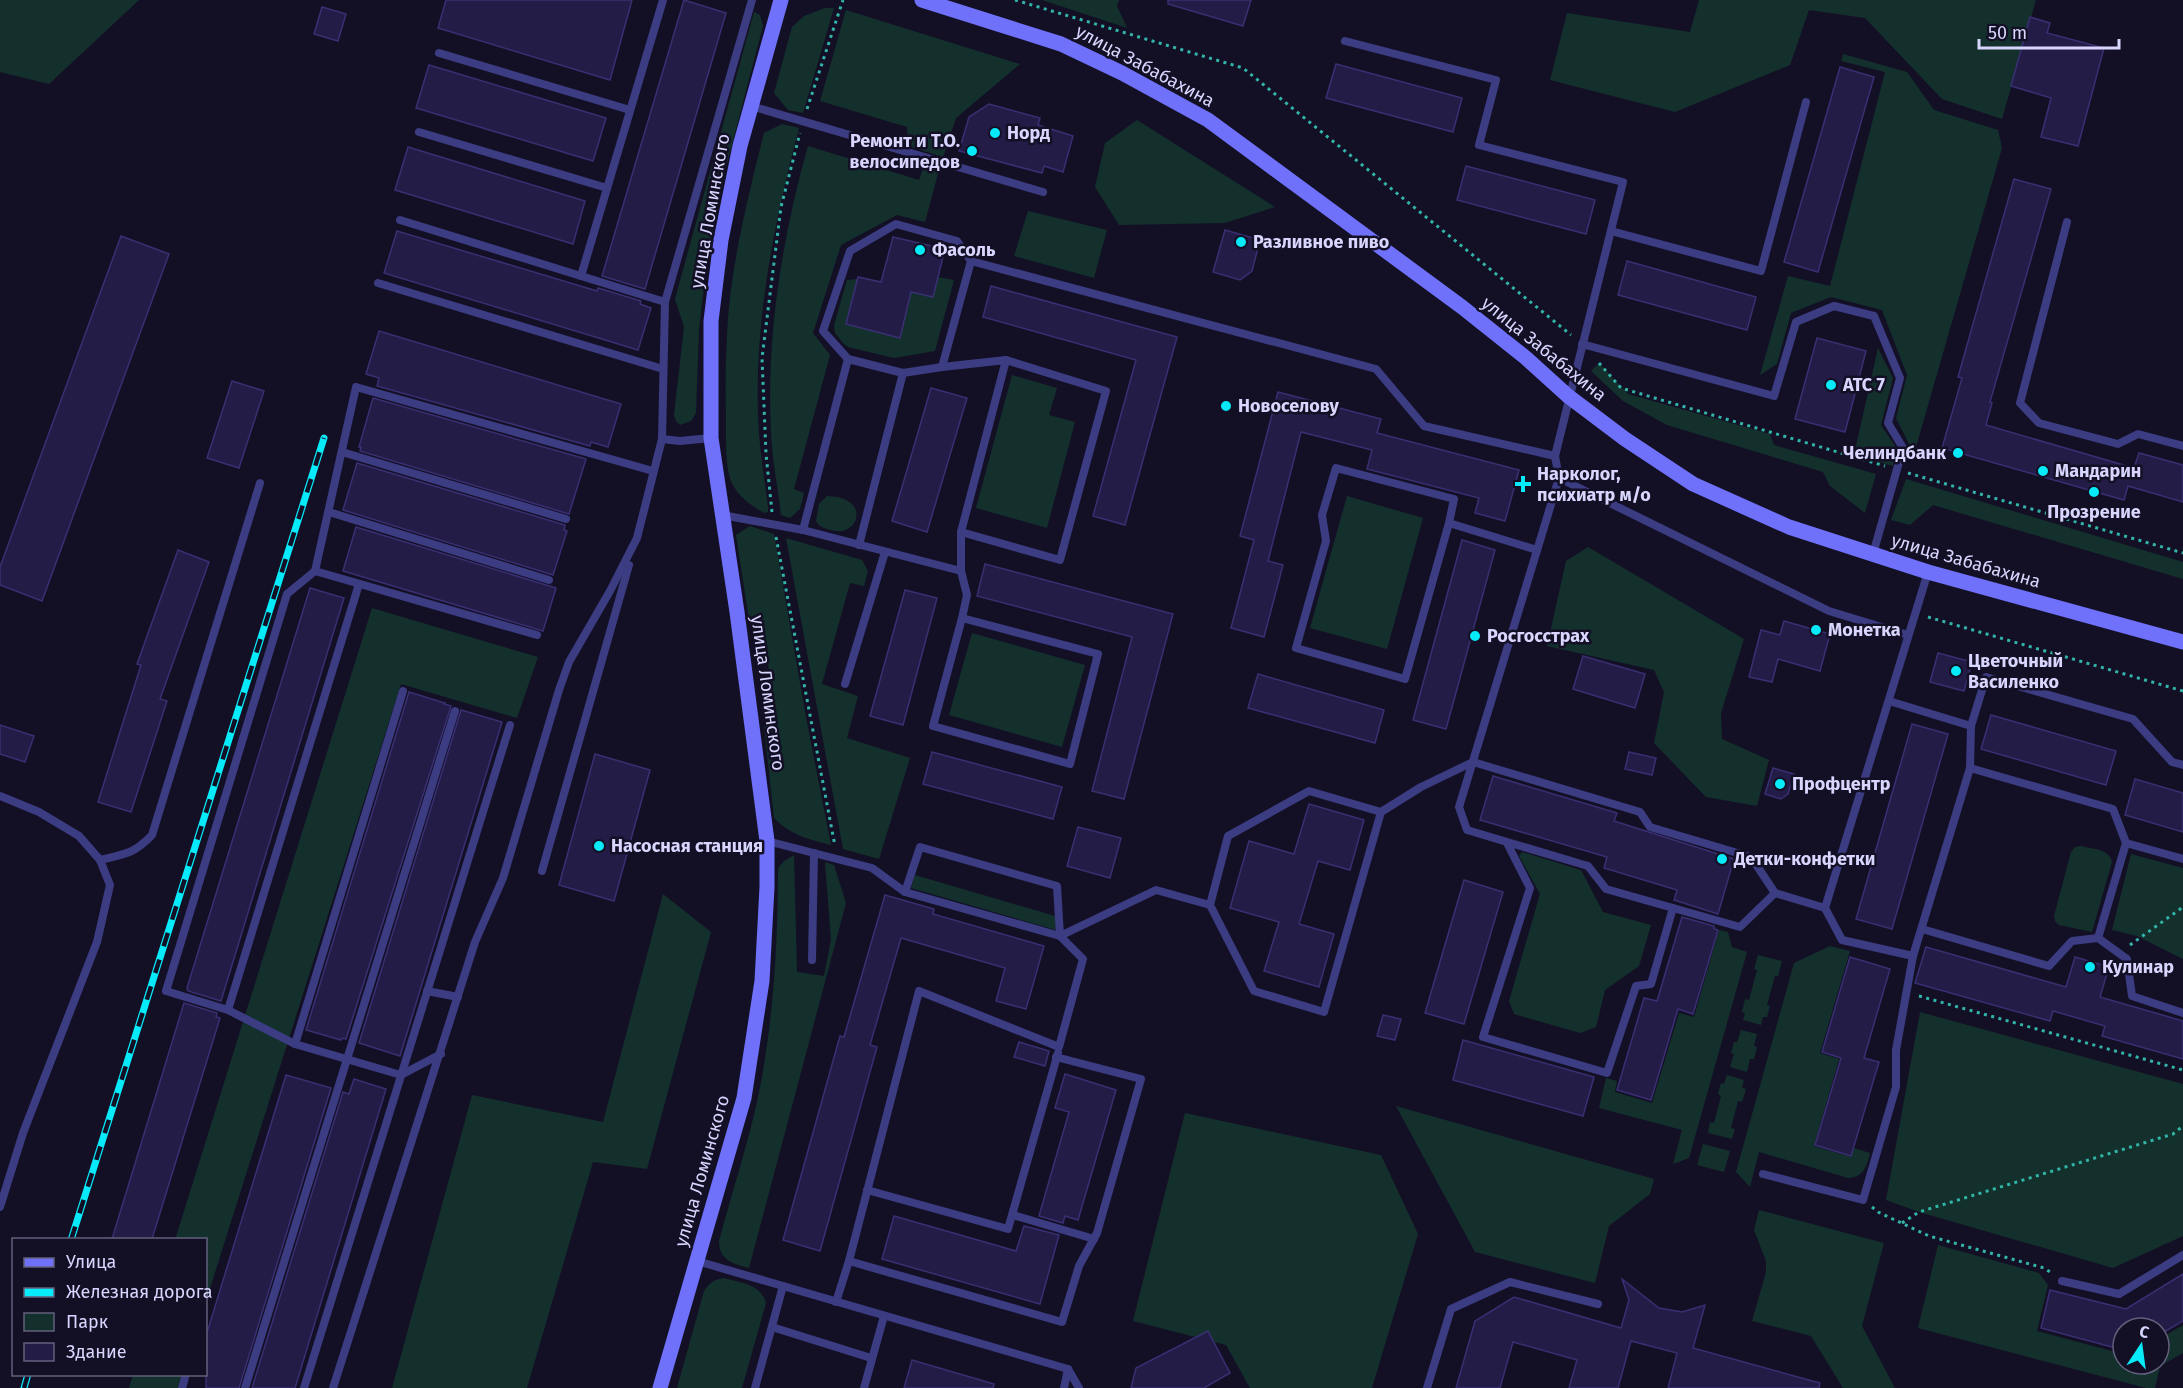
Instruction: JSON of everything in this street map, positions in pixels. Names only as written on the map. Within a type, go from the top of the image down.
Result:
[{"type":"street","name":"улица Ломинского","points":[[660,1388],[744,1098],[762,981],[767,841],[760,776],[711,438],[711,321],[721,240],[740,146],[781,0]]},
{"type":"street","name":"улица Забабахина","points":[[922,0],[1061,44],[1122,73],[1208,120],[1462,307],[1526,358],[1568,396],[1625,439],[1693,483],[1789,527],[1928,572],[2183,642]]},
{"type":"lane","points":[[581,276],[663,0]]},
{"type":"lane","points":[[542,871],[637,538],[662,439],[665,302],[752,0]]},
{"type":"lane","points":[[1344,41],[1496,80],[1479,145],[1623,182],[1568,396],[1555,456],[1559,478],[1459,807],[1467,830],[1588,866],[1606,889],[1740,927],[1775,893]]},
{"type":"lane","points":[[440,53],[630,110]]},
{"type":"lane","points":[[1611,231],[1761,271],[1806,102]]},
{"type":"lane","points":[[751,106],[1043,192]]},
{"type":"lane","points":[[419,132],[607,188]]},
{"type":"lane","points":[[400,220],[665,302]]},
{"type":"lane","points":[[2067,222],[2020,403],[2039,423],[2118,444],[2138,434],[2183,446]]},
{"type":"lane","points":[[961,532],[1060,560],[1106,391],[1006,360],[903,373],[849,359],[824,331],[850,251],[896,224],[957,241],[971,261],[1376,369],[1424,426],[1555,456]]},
{"type":"lane","points":[[942,367],[971,261]]},
{"type":"lane","points":[[378,283],[663,369]]},
{"type":"lane","points":[[1582,344],[1774,396],[1796,322],[1834,306],[1874,316],[1900,378],[1888,423],[1903,448],[1873,554]]},
{"type":"lane","points":[[803,530],[849,359]]},
{"type":"lane","points":[[962,618],[1098,654],[1070,764],[933,726],[967,595],[961,571],[961,532],[1006,360]]},
{"type":"lane","points":[[859,545],[903,373]]},
{"type":"lane","points":[[441,1054],[401,1075],[294,1044],[228,1010],[166,991],[287,594],[315,571],[356,387],[653,471]]},
{"type":"lane","points":[[662,439],[680,441],[711,438]]},
{"type":"lane","points":[[342,452],[566,519]]},
{"type":"lane","points":[[1336,468],[1454,499],[1449,523],[1405,679],[1296,648],[1326,541],[1322,515],[1336,468]]},
{"type":"lane","points":[[1559,478],[1829,611],[1908,634]]},
{"type":"lane","points":[[100,860],[132,852],[140,848],[152,835],[260,483]]},
{"type":"lane","points":[[328,512],[549,580]]},
{"type":"lane","points":[[722,515],[803,530],[961,571]]},
{"type":"lane","points":[[1449,523],[1537,550]]},
{"type":"lane","points":[[333,1388],[475,942],[503,878],[569,662],[610,591],[637,538]]},
{"type":"lane","points":[[845,684],[885,552]]},
{"type":"lane","points":[[315,571],[537,635]]},
{"type":"lane","points":[[1913,956],[1842,940],[1825,908],[1928,572]]},
{"type":"lane","points":[[228,1010],[359,584]]},
{"type":"lane","points":[[1763,1173],[1863,1200],[1896,1087],[1896,1050],[1913,956],[1970,768],[1971,726],[1986,677],[2133,718],[2172,762],[2183,765]]},
{"type":"lane","points":[[294,1044],[403,691]]},
{"type":"lane","points":[[1889,701],[1971,726]]},
{"type":"lane","points":[[245,1388],[455,711]]},
{"type":"lane","points":[[304,1388],[510,725]]},
{"type":"lane","points":[[1381,812],[1309,791],[1228,836],[1210,905],[1254,991],[1324,1012],[1381,812],[1421,787],[1473,762],[1640,812],[1650,827],[1750,857],[1775,893],[1825,908]]},
{"type":"lane","points":[[1970,768],[2114,809],[2126,843],[2098,938]]},
{"type":"lane","points":[[0,796],[39,812],[79,836],[100,860],[110,885],[97,942],[23,1133],[0,1207]]},
{"type":"lane","points":[[767,841],[872,868],[905,892],[1060,936],[1083,959],[1008,1229],[867,1190]]},
{"type":"lane","points":[[1507,843],[1530,888],[1483,1037],[1607,1073],[1636,986],[1651,984],[1673,908]]},
{"type":"lane","points":[[2126,843],[2183,859]]},
{"type":"lane","points":[[905,892],[920,847],[1057,886],[1060,936]]},
{"type":"lane","points":[[812,960],[814,853]]},
{"type":"lane","points":[[1060,936],[1156,890],[1210,905]]},
{"type":"lane","points":[[1922,929],[2049,966],[2072,941],[2098,938],[2127,959],[2132,996],[2183,1013]]},
{"type":"lane","points":[[427,991],[458,997]]},
{"type":"lane","points":[[836,1302],[849,1261],[919,991],[1059,1047]]},
{"type":"lane","points":[[849,1261],[1062,1322],[1079,1266],[1097,1233],[1141,1079],[1056,1057]]},
{"type":"lane","points":[[1013,1215],[1094,1239]]},
{"type":"lane","points":[[2062,1281],[2119,1294],[2183,1255]]},
{"type":"lane","points":[[697,1261],[1068,1369],[1079,1388]]},
{"type":"lane","points":[[1428,1388],[1451,1309],[1510,1282],[1598,1304]]},
{"type":"lane","points":[[755,1388],[783,1286]]},
{"type":"lane","points":[[864,1388],[884,1316]]},
{"type":"lane","points":[[771,1327],[872,1359]]},
{"type":"lane","points":[[1064,1388],[1068,1369]]},
{"type":"path","points":[[837,859],[774,525],[766,454],[762,358],[781,207],[804,120],[843,0]]},
{"type":"path","points":[[1015,0],[1243,68],[1582,344],[1621,388],[2183,553]]},
{"type":"path","points":[[1915,613],[2183,691]]},
{"type":"path","points":[[2119,953],[2183,907]]},
{"type":"path","points":[[1906,993],[2183,1070]]},
{"type":"path","points":[[1902,1223],[1919,1212],[2173,1134],[2183,1126]]},
{"type":"path","points":[[1863,1200],[1878,1212],[1929,1236],[2044,1268],[2062,1281]]},
{"type":"green space","points":[[0,0],[139,0],[49,84],[0,72]]},
{"type":"green space","points":[[1042,0],[1119,0],[1117,6],[1127,28]]},
{"type":"green space","points":[[1699,0],[2036,0],[2002,119],[1942,99],[1865,18],[1809,10],[1790,65],[1675,112],[1550,80],[1567,13],[1690,32]]},
{"type":"green space","points":[[825,8],[834,8],[803,113],[788,110],[774,93],[792,27],[804,16]]},
{"type":"green space","points":[[846,10],[1020,64],[956,118],[943,157],[908,146],[907,127],[820,101]]},
{"type":"green space","points":[[754,12],[760,15],[763,26],[724,175],[708,254],[699,329],[696,413],[691,421],[680,425],[674,415],[684,327],[675,299]]},
{"type":"green space","points":[[1843,54],[1907,72],[1934,110],[1998,130],[2002,148],[1914,454],[1896,418],[1907,375],[1882,310],[1831,297],[1791,313],[1777,364],[1760,375],[1788,276],[1830,286],[1885,72],[1841,61]]},
{"type":"green space","points":[[1137,120],[1275,207],[1225,223],[1119,225],[1095,187],[1105,143]]},
{"type":"green space","points":[[782,124],[799,128],[773,241],[762,318],[758,395],[760,443],[768,507],[768,512],[764,513],[739,494],[728,472],[726,378],[728,318],[738,248],[764,133]]},
{"type":"green space","points":[[808,146],[919,180],[924,166],[939,170],[925,222],[897,215],[841,245],[813,333],[830,355],[794,489],[804,493],[800,509],[790,518],[781,515],[773,453],[771,360],[784,252]]},
{"type":"green space","points":[[1028,211],[1107,230],[1094,278],[1014,256]]},
{"type":"green space","points":[[938,277],[954,280],[935,351],[894,358],[848,347],[835,333],[834,325],[847,280],[858,279],[847,324],[899,338],[911,292],[932,297]]},
{"type":"green space","points":[[1878,348],[1893,378],[1881,425],[1897,449],[1893,466],[1854,455]]},
{"type":"green space","points":[[1599,363],[1628,394],[1770,434],[1774,445],[1876,474],[1865,513],[1830,486],[1823,472],[1667,425],[1623,401],[1591,371]]},
{"type":"green space","points":[[1012,375],[1057,388],[1049,415],[1075,422],[1047,528],[976,508]]},
{"type":"green space","points":[[1906,479],[2183,562],[2183,579],[1933,505],[1910,525],[1891,520]]},
{"type":"green space","points":[[827,496],[841,498],[851,503],[856,510],[854,523],[848,529],[831,530],[822,527],[816,521],[819,504]]},
{"type":"green space","points":[[1347,496],[1423,518],[1387,649],[1310,628]]},
{"type":"green space","points":[[750,526],[774,534],[831,845],[793,832],[774,818],[764,726],[772,686],[764,642],[749,620],[736,535]]},
{"type":"green space","points":[[786,538],[862,560],[868,571],[864,586],[850,583],[822,684],[858,696],[847,738],[910,758],[879,859],[843,849]]},
{"type":"green space","points":[[1588,547],[1744,639],[1721,713],[1722,739],[1769,760],[1757,806],[1706,797],[1654,743],[1664,692],[1654,670],[1547,646],[1566,561]]},
{"type":"green space","points":[[372,608],[538,657],[517,718],[401,684],[207,1298],[207,1238],[176,1238]]},
{"type":"green space","points":[[972,633],[1085,665],[1062,747],[949,715]]},
{"type":"green space","points":[[2081,846],[2108,854],[2112,862],[2092,932],[2059,925],[2054,916],[2071,852],[2075,847]]},
{"type":"green space","points":[[1522,852],[1581,870],[1603,912],[1651,925],[1639,966],[1605,990],[1596,1027],[1580,1033],[1514,1014],[1509,1001],[1540,894],[1519,856]]},
{"type":"green space","points":[[2131,854],[2183,868],[2183,959],[2137,936],[2112,930]]},
{"type":"green space","points":[[794,855],[797,972],[824,976],[831,940],[825,862],[834,865],[846,903],[749,1268],[732,1263],[724,1257],[719,1241],[761,1082],[774,975],[778,868]]},
{"type":"green space","points":[[915,875],[1055,916],[1056,930],[911,888]]},
{"type":"green space","points":[[663,894],[711,932],[647,1169],[593,1162],[527,1388],[392,1388],[472,1095],[603,1122]]},
{"type":"green space","points":[[1719,930],[1728,932],[1732,947],[1747,952],[1689,1158],[1673,1164],[1682,1130],[1599,1108],[1606,1078],[1617,1081],[1615,1092],[1652,1103],[1679,1013],[1694,1017]]},
{"type":"green space","points":[[1830,946],[1850,951],[1820,1053],[1839,1059],[1814,1146],[1851,1157],[1854,1148],[1870,1153],[1868,1162],[1858,1176],[1848,1178],[1759,1152],[1750,1187],[1736,1172],[1794,963]]},
{"type":"green space","points":[[1758,955],[1782,961],[1767,1005],[1770,1006],[1767,1017],[1763,1017],[1761,1025],[1743,1020],[1745,1013],[1742,1012],[1745,999],[1749,1000],[1757,970],[1754,969]]},
{"type":"green space","points":[[1920,1012],[2183,1084],[2183,1236],[2113,1268],[1919,1212],[1886,1200]]},
{"type":"green space","points":[[1741,1030],[1757,1034],[1754,1059],[1750,1059],[1747,1072],[1730,1067],[1734,1054],[1731,1053],[1734,1042],[1737,1042]]},
{"type":"green space","points":[[1727,1075],[1744,1080],[1742,1088],[1746,1089],[1742,1102],[1738,1101],[1731,1128],[1735,1129],[1732,1139],[1708,1133],[1710,1122],[1714,1123],[1721,1096],[1718,1094],[1721,1083],[1724,1084]]},
{"type":"green space","points":[[1396,1106],[1654,1179],[1650,1194],[1609,1226],[1595,1283],[1475,1252]]},
{"type":"green space","points":[[1185,1113],[1381,1155],[1418,1234],[1372,1388],[1250,1388],[1226,1345],[1133,1321]]},
{"type":"green space","points":[[1703,1144],[1730,1151],[1724,1172],[1697,1165]]},
{"type":"green space","points":[[1759,1210],[1884,1243],[1862,1326],[1895,1388],[1843,1388],[1811,1336],[1752,1321],[1766,1272],[1766,1261],[1754,1230]]},
{"type":"green space","points":[[1938,1245],[2039,1273],[2048,1285],[2037,1331],[2111,1351],[2111,1376],[2158,1376],[2155,1388],[2146,1388],[1918,1328]]},
{"type":"green space","points":[[724,1278],[755,1288],[766,1303],[742,1388],[677,1388],[704,1291],[712,1282]]},
{"type":"green space","points":[[2183,1325],[2183,1353],[2171,1360],[2171,1332]]},
{"type":"green space","points":[[133,1376],[182,1376],[178,1388],[129,1388]]},
{"type":"building","points":[[446,0],[632,0],[610,80],[438,28]]},
{"type":"building","points":[[684,0],[726,13],[645,289],[602,276]]},
{"type":"building","points":[[1168,0],[1251,0],[1243,26],[1168,4]]},
{"type":"building","points":[[322,7],[346,14],[338,41],[314,34]]},
{"type":"building","points":[[2030,17],[2050,23],[2047,33],[2104,48],[2078,146],[2041,137],[2051,98],[2011,86]]},
{"type":"building","points":[[1336,64],[1462,98],[1453,132],[1326,98]]},
{"type":"building","points":[[429,65],[606,118],[593,161],[416,108]]},
{"type":"building","points":[[1840,67],[1874,77],[1818,272],[1784,262]]},
{"type":"building","points":[[989,104],[1040,118],[1038,125],[1073,136],[1063,172],[1044,166],[1042,173],[959,151],[969,117]]},
{"type":"building","points":[[408,147],[585,201],[573,244],[395,190]]},
{"type":"building","points":[[1466,166],[1595,200],[1586,234],[1457,200]]},
{"type":"building","points":[[2014,179],[2051,189],[1990,402],[1992,403],[1986,425],[2134,468],[2139,453],[2183,465],[2183,502],[2128,486],[2124,500],[1942,448],[1962,378],[1958,377]]},
{"type":"building","points":[[1225,230],[1260,240],[1252,271],[1240,280],[1213,272]]},
{"type":"building","points":[[397,231],[597,291],[598,288],[641,301],[640,304],[651,308],[638,350],[384,273]]},
{"type":"building","points":[[121,236],[169,254],[42,601],[0,585],[0,567]]},
{"type":"building","points":[[893,237],[945,249],[933,297],[911,292],[900,338],[846,324],[858,277],[881,282]]},
{"type":"building","points":[[1627,261],[1756,297],[1747,330],[1618,295]]},
{"type":"building","points":[[991,286],[1177,337],[1125,525],[1093,516],[1136,360],[983,317]]},
{"type":"building","points":[[379,331],[621,404],[608,447],[591,442],[590,446],[377,386],[379,378],[366,374]]},
{"type":"building","name":"АТС 7","points":[[1817,338],[1866,351],[1845,432],[1795,419]]},
{"type":"building","points":[[232,381],[264,391],[239,468],[207,458]]},
{"type":"building","points":[[931,388],[967,398],[927,532],[892,521]]},
{"type":"building","points":[[1278,392],[1381,419],[1377,433],[1519,470],[1505,521],[1475,513],[1479,498],[1367,469],[1372,450],[1301,432],[1268,561],[1283,565],[1264,637],[1231,628],[1254,540],[1240,536]]},
{"type":"building","points":[[373,398],[586,459],[569,514],[360,451],[361,447],[359,447]]},
{"type":"building","points":[[357,463],[565,525],[564,530],[567,531],[553,575],[343,510]]},
{"type":"building","points":[[356,527],[556,588],[543,631],[343,571]]},
{"type":"building","points":[[1462,540],[1495,550],[1446,729],[1413,720]]},
{"type":"building","points":[[178,550],[209,562],[160,699],[167,701],[131,812],[98,802],[141,665],[137,664]]},
{"type":"building","points":[[985,564],[1173,614],[1124,799],[1092,791],[1132,637],[977,596]]},
{"type":"building","points":[[310,588],[344,598],[221,1001],[188,991],[187,988]]},
{"type":"building","points":[[905,590],[937,598],[903,725],[870,716]]},
{"type":"building","points":[[1784,621],[1830,634],[1820,671],[1778,659],[1772,682],[1749,677],[1761,630],[1780,635]]},
{"type":"building","points":[[1938,653],[1972,662],[1964,691],[1930,682]]},
{"type":"building","points":[[1583,656],[1645,674],[1635,708],[1573,689]]},
{"type":"building","points":[[1258,674],[1384,710],[1375,743],[1248,708]]},
{"type":"building","points":[[409,692],[451,706],[346,1039],[341,1040],[306,1030]]},
{"type":"building","points":[[461,710],[502,722],[400,1056],[359,1043]]},
{"type":"building","points":[[1991,715],[2116,751],[2106,785],[1981,749]]},
{"type":"building","points":[[1912,724],[1948,734],[1892,929],[1856,919]]},
{"type":"building","points":[[0,725],[34,736],[25,762],[0,754]]},
{"type":"building","points":[[932,752],[1062,787],[1053,819],[923,784]]},
{"type":"building","points":[[1629,752],[1656,758],[1652,775],[1625,769]]},
{"type":"building","name":"Насосная станция","points":[[595,754],[650,770],[614,901],[559,885]]},
{"type":"building","name":"Профцентр","points":[[1773,768],[1794,774],[1788,794],[1781,799],[1765,794]]},
{"type":"building","points":[[1493,776],[1617,813],[1614,821],[1734,859],[1718,914],[1674,900],[1677,890],[1604,868],[1607,857],[1480,820]]},
{"type":"building","points":[[2135,779],[2183,793],[2183,832],[2125,815]]},
{"type":"building","points":[[1309,804],[1364,820],[1350,870],[1318,861],[1299,924],[1334,934],[1319,987],[1264,971],[1279,922],[1230,908],[1249,841],[1294,854]]},
{"type":"building","points":[[1078,827],[1121,838],[1110,878],[1067,866]]},
{"type":"building","points":[[1464,880],[1503,892],[1464,1024],[1425,1013]]},
{"type":"building","points":[[885,895],[934,909],[933,914],[1044,946],[1026,1009],[996,1001],[1005,968],[901,938],[870,1045],[877,1047],[820,1251],[783,1240],[840,1036],[844,1037]]},
{"type":"building","points":[[1682,917],[1714,926],[1714,929],[1718,930],[1693,1014],[1678,1009],[1651,1100],[1617,1090],[1644,998],[1657,1001]]},
{"type":"building","points":[[1926,947],[2066,987],[2075,957],[2109,967],[2100,997],[2183,1021],[2183,1059],[2102,1036],[2105,1026],[2053,1011],[2050,1021],[1915,983]]},
{"type":"building","points":[[1850,957],[1890,969],[1864,1058],[1879,1062],[1851,1156],[1815,1145],[1841,1058],[1822,1052]]},
{"type":"building","points":[[184,1003],[217,1013],[216,1017],[220,1018],[152,1238],[112,1238]]},
{"type":"building","points":[[1383,1015],[1401,1019],[1395,1040],[1377,1036]]},
{"type":"building","points":[[1463,1040],[1594,1077],[1583,1116],[1453,1080]]},
{"type":"building","points":[[1019,1042],[1049,1051],[1045,1066],[1014,1057]]},
{"type":"building","points":[[1065,1074],[1116,1090],[1078,1220],[1065,1216],[1063,1223],[1039,1216],[1069,1112],[1055,1108]]},
{"type":"building","points":[[286,1075],[331,1088],[239,1388],[206,1388],[207,1333]]},
{"type":"building","points":[[354,1079],[386,1089],[295,1388],[252,1388],[343,1092],[349,1094]]},
{"type":"building","points":[[894,1216],[1016,1251],[1024,1226],[1059,1235],[1040,1304],[882,1259]]},
{"type":"building","points":[[2183,1274],[2183,1321],[2171,1328],[2171,1316],[2111,1316],[2111,1347],[2041,1328],[2050,1290],[2126,1309]]},
{"type":"building","points":[[1622,1279],[1659,1308],[1682,1312],[1705,1305],[1693,1348],[1820,1383],[1819,1388],[1668,1388],[1677,1353],[1631,1341],[1618,1388],[1569,1388],[1577,1360],[1513,1342],[1500,1388],[1456,1388],[1475,1321],[1514,1297],[1621,1328],[1629,1300]]},
{"type":"building","points":[[1208,1331],[1230,1373],[1204,1388],[1131,1388],[1136,1368]]},
{"type":"building","points":[[912,1360],[994,1384],[993,1388],[904,1388]]},
{"type":"railway","points":[[72,1238],[324,438]]},
{"type":"railway","points":[[24,1388],[27,1376]]},
{"type":"place","name":"Норд","points":[[995,133]]},
{"type":"place","name":"Ремонт и Т.О. велосипедов","points":[[972,151]]},
{"type":"place","name":"Разливное пиво","points":[[1241,242]]},
{"type":"place","name":"Фасоль","points":[[920,250]]},
{"type":"place","name":"АТС 7","points":[[1831,385]]},
{"type":"place","name":"Новоселову","points":[[1226,406]]},
{"type":"place","name":"Челиндбанк","points":[[1958,453]]},
{"type":"place","name":"Мандарин","points":[[2043,471]]},
{"type":"place","name":"Нарколог, психиатр м/о","points":[[1523,484]]},
{"type":"place","name":"Прозрение","points":[[2094,492]]},
{"type":"place","name":"Монетка","points":[[1816,630]]},
{"type":"place","name":"Росгосстрах","points":[[1475,636]]},
{"type":"place","name":"Цветочный Василенко","points":[[1956,671]]},
{"type":"place","name":"Профцентр","points":[[1780,784]]},
{"type":"place","name":"Насосная станция","points":[[599,846]]},
{"type":"place","name":"Детки-конфетки","points":[[1722,859]]},
{"type":"place","name":"Кулинар","points":[[2090,967]]}]
